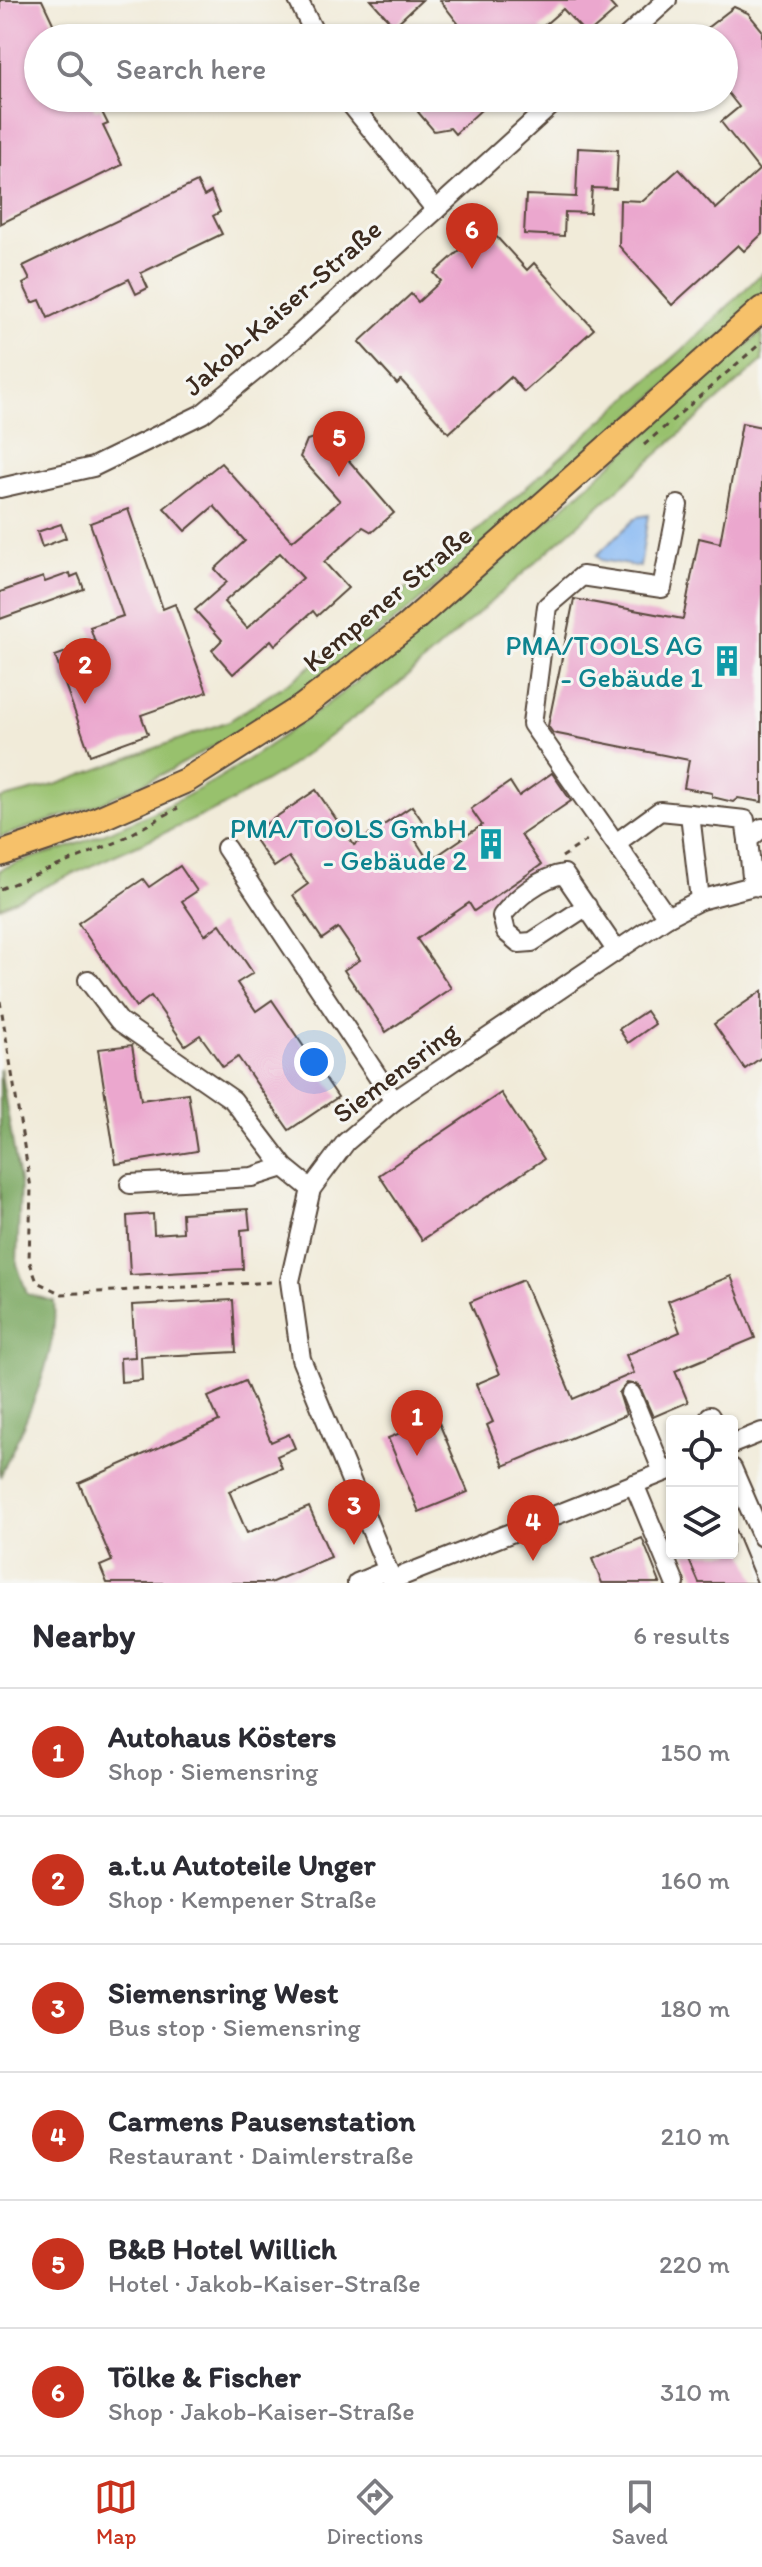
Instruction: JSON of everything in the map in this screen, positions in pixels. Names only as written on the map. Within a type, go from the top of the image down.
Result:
[{"type":"main road","name":"Kempener Straße","points":[[0,854],[80,827],[187,780],[302,707],[407,626],[762,309]]},
{"type":"street","points":[[298,0],[310,24]]},
{"type":"street","points":[[640,24],[667,0]]},
{"type":"street","points":[[357,112],[436,210]]},
{"type":"street","name":"Jakob-Kaiser-Straße","points":[[0,488],[93,467],[202,414],[292,341],[544,112]]},
{"type":"street","points":[[667,917],[532,724],[547,606],[582,576],[662,588],[678,505]]},
{"type":"street","points":[[611,835],[660,811],[745,820],[755,834],[758,886]]},
{"type":"street","points":[[690,814],[700,900]]},
{"type":"street","points":[[226,848],[394,1101]]},
{"type":"street","points":[[587,906],[532,942],[519,943],[506,932],[502,916],[513,901],[553,875],[564,874],[587,906],[616,950]]},
{"type":"street","name":"Siemensring","points":[[391,1578],[301,1359],[290,1281],[311,1189],[346,1142],[394,1101],[616,950],[700,900],[758,886]]},
{"type":"street","points":[[88,980],[119,1021],[233,1100],[284,1167],[311,1189]]},
{"type":"street","points":[[130,1184],[252,1177],[284,1167]]},
{"type":"street","points":[[631,1394],[666,1466]]},
{"type":"street","points":[[738,1442],[762,1432]]},
{"type":"street","points":[[357,1583],[391,1578],[666,1471]]},
{"type":"street","points":[[738,1482],[762,1537]]},
{"type":"street","points":[[634,1484],[675,1583]]},
{"type":"path","points":[[553,875],[548,866],[611,835]]},
{"type":"path","points":[[0,1001],[31,1188],[29,1260],[37,1282],[62,1294],[290,1281]]},
{"type":"green space","points":[[762,273],[762,297],[717,341],[405,613],[281,708],[167,772],[96,805],[0,837],[0,799],[58,784],[229,721],[297,677],[462,544],[690,343]]},
{"type":"green space","points":[[762,332],[762,361],[395,687],[286,769],[226,805],[0,907],[0,870],[100,835],[197,790],[304,721],[373,669],[505,559]]},
{"type":"green space","points":[[0,1069],[20,1186],[17,1264],[27,1294],[54,1301],[54,1323],[38,1391],[0,1477]]},
{"type":"water","points":[[648,515],[640,567],[601,560],[597,555],[637,517]]},
{"type":"building","points":[[0,0],[42,0],[53,24],[24,24],[24,112],[102,112],[108,124],[103,126],[122,165],[0,224]]},
{"type":"building","points":[[371,0],[422,0],[396,24],[392,24]]},
{"type":"building","points":[[440,0],[607,0],[616,10],[600,24],[577,24],[563,9],[546,24],[458,24]]},
{"type":"building","points":[[734,7],[748,13],[762,30],[762,234],[744,251],[738,245],[672,305],[619,246],[620,200],[643,201],[679,169],[716,209],[759,170],[721,122],[733,112],[738,112],[739,107],[738,24],[712,24]]},
{"type":"building","points":[[418,112],[479,112],[455,134],[450,128],[434,131]]},
{"type":"building","points":[[578,148],[618,150],[616,189],[592,188],[590,213],[565,212],[564,236],[524,234],[526,195],[576,197]]},
{"type":"building","points":[[197,182],[204,196],[211,192],[220,212],[213,216],[222,234],[141,273],[148,288],[136,294],[129,279],[48,318],[40,300],[32,303],[23,284],[30,280],[23,266]]},
{"type":"building","points":[[493,233],[527,270],[534,263],[594,329],[524,392],[511,377],[449,433],[401,380],[397,384],[359,342],[411,294],[418,302],[441,281],[434,273],[477,235],[483,242]]},
{"type":"building","points":[[742,423],[762,427],[762,802],[738,798],[733,802],[712,797],[712,793],[684,788],[689,760],[553,733],[548,726],[574,599],[683,619],[699,538],[720,543]]},
{"type":"building","points":[[326,434],[394,513],[372,532],[363,527],[324,562],[348,588],[317,616],[313,611],[275,645],[271,640],[233,674],[212,650],[222,640],[195,610],[227,582],[215,569],[245,541],[214,506],[185,531],[164,508],[221,463],[292,541],[340,501],[300,457],[307,440]],"holes":[[[280,553],[303,578],[247,628],[224,602]]]},
{"type":"building","points":[[128,509],[163,609],[175,604],[207,692],[141,715],[148,734],[90,755],[55,656],[95,642],[90,627],[123,616],[90,523]]},
{"type":"building","points":[[61,524],[66,538],[42,547],[37,532]]},
{"type":"building","points":[[70,573],[71,577],[78,574],[84,589],[0,619],[0,592],[43,577],[45,582]]},
{"type":"building","points":[[552,773],[571,801],[521,835],[541,865],[474,911],[469,903],[417,939],[451,988],[386,1032],[344,970],[360,960],[338,928],[322,939],[293,895],[308,884],[289,857],[274,867],[251,834],[316,790],[354,845],[412,806],[427,828],[414,838],[429,861],[482,825],[471,809],[510,782],[519,796]]},
{"type":"building","points":[[180,866],[197,891],[182,901],[205,935],[220,924],[253,973],[237,983],[256,1011],[272,1000],[338,1097],[289,1130],[238,1057],[223,1067],[200,1035],[185,1045],[151,996],[136,1007],[78,923],[143,879],[149,887]]},
{"type":"building","points":[[762,991],[762,1057],[745,1069],[714,1024]]},
{"type":"building","points":[[646,1011],[655,1024],[628,1043],[619,1029]]},
{"type":"building","points":[[132,1045],[141,1100],[188,1093],[197,1151],[116,1164],[98,1049]]},
{"type":"building","points":[[501,1093],[544,1159],[422,1240],[379,1175]]},
{"type":"building","points":[[248,1209],[250,1229],[241,1230],[243,1269],[130,1275],[127,1216],[153,1214],[154,1234],[183,1232],[182,1213]]},
{"type":"building","points":[[731,1276],[755,1338],[675,1371],[688,1402],[653,1417],[639,1385],[627,1383],[619,1393],[626,1415],[504,1466],[487,1425],[493,1422],[476,1384],[500,1374],[470,1302],[523,1280],[573,1399],[634,1373],[626,1355],[680,1332],[668,1301]]},
{"type":"building","points":[[233,1300],[236,1352],[141,1357],[142,1380],[121,1382],[120,1358],[135,1357],[132,1305]]},
{"type":"building","points":[[245,1381],[271,1442],[289,1434],[295,1448],[277,1456],[282,1468],[229,1491],[247,1533],[309,1507],[331,1557],[270,1583],[107,1583],[100,1566],[112,1561],[79,1483],[219,1421],[208,1397]]},
{"type":"building","points":[[437,1418],[468,1492],[419,1512],[388,1438]]},
{"type":"building","points":[[738,1537],[757,1583],[699,1583],[689,1559],[738,1559]]},
{"type":"building","points":[[642,1538],[660,1583],[602,1583],[592,1559]]},
{"type":"place","name":"Tölke & Fischer","points":[[472,269]]},
{"type":"place","name":"B&B Hotel Willich","points":[[339,477]]},
{"type":"place","name":"PMA/TOOLS AG - Gebäude 1","points":[[727,661]]},
{"type":"place","name":"a.t.u Autoteile Unger","points":[[85,704]]},
{"type":"place","name":"PMA/TOOLS GmbH - Gebäude 2","points":[[491,844]]},
{"type":"place","name":"Autohaus Kösters","points":[[417,1456]]},
{"type":"place","name":"Siemensring West","points":[[354,1545]]},
{"type":"place","name":"Carmens Pausenstation","points":[[533,1561]]}]
